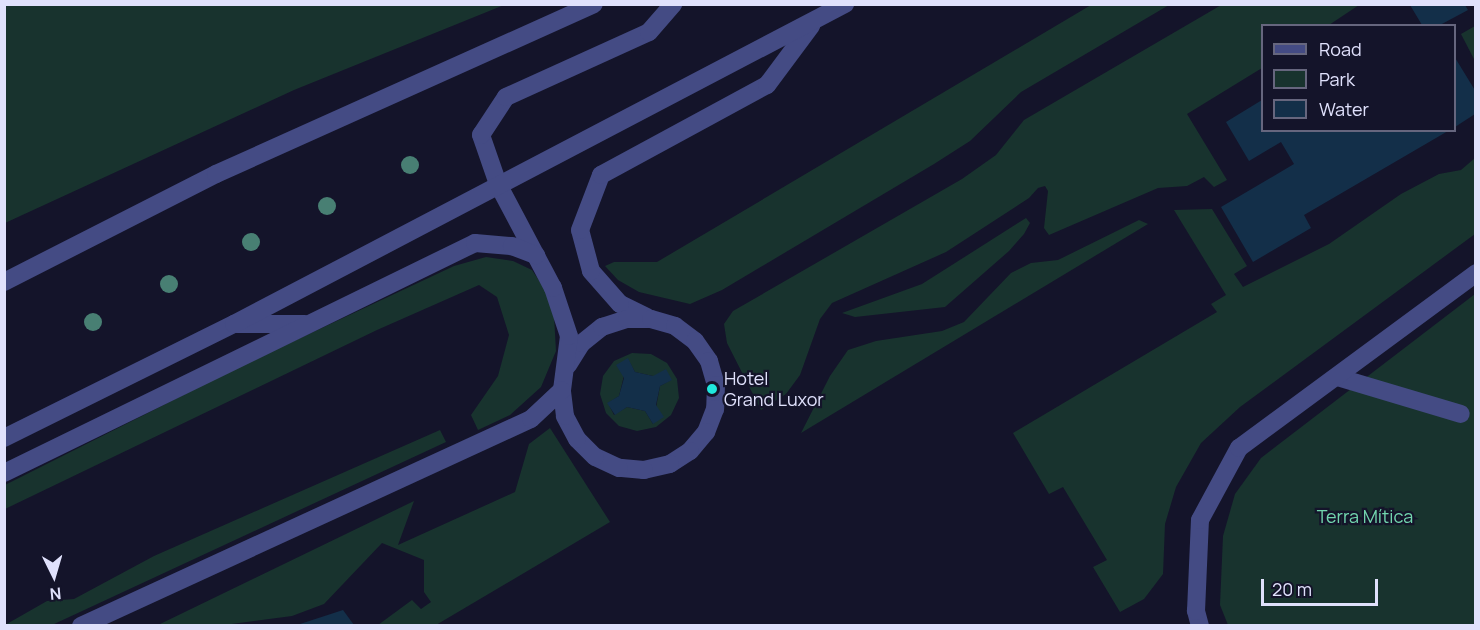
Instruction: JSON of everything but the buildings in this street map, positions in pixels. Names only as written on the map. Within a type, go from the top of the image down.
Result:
[{"type":"lane","points":[[4,282],[216,174],[594,4]]},
{"type":"lane","points":[[674,4],[649,32],[506,97],[482,135],[498,184],[553,288],[569,336],[568,365],[562,390],[566,416],[577,439],[595,457],[619,468],[644,470],[670,464],[690,451],[706,432],[715,409],[716,385],[709,361],[694,341],[675,326],[651,319],[620,304],[591,271],[580,230],[601,175],[767,85],[814,22]]},
{"type":"lane","points":[[4,438],[234,324],[845,4]]},
{"type":"lane","points":[[4,472],[475,243],[512,246],[536,255]]},
{"type":"lane","points":[[1200,626],[1196,611],[1200,520],[1239,448],[1476,273]]},
{"type":"lane","points":[[568,365],[582,343],[602,327],[627,319],[651,319]]},
{"type":"lane","points":[[234,324],[310,324]]},
{"type":"lane","points":[[1337,377],[1461,414]]},
{"type":"lane","points":[[81,626],[531,419],[562,390]]},
{"type":"green space","points":[[5,4],[504,5],[294,90],[5,223]]},
{"type":"green space","points":[[1223,4],[1359,5],[1330,24],[1261,24],[1261,69],[1187,114],[1227,180],[1214,187],[1204,177],[1187,186],[1158,188],[1049,235],[1044,228],[1048,191],[1045,186],[1038,188],[1029,198],[946,252],[832,303],[820,319],[800,375],[786,394],[761,410],[727,343],[724,324],[733,311],[962,179],[996,155],[1024,120]]},
{"type":"green space","points":[[1091,5],[1169,5],[1021,92],[970,141],[934,164],[722,290],[690,304],[639,292],[618,280],[605,266],[614,262],[657,262]]},
{"type":"green space","points":[[1475,26],[1475,61],[1461,34]]},
{"type":"green space","points":[[1475,158],[1475,234],[1240,407],[1201,443],[1176,487],[1165,524],[1163,574],[1144,599],[1120,612],[1093,567],[1107,560],[1063,487],[1049,494],[1013,433],[1217,312],[1211,304],[1226,295],[1174,210],[1212,209],[1247,266],[1234,274],[1243,287],[1329,244],[1401,194],[1439,174],[1461,170]]},
{"type":"green space","points":[[1026,218],[1030,223],[1024,234],[1009,251],[945,307],[855,317],[842,313],[922,284]]},
{"type":"green space","points":[[1139,220],[1148,224],[801,433],[830,376],[848,350],[876,341],[942,331],[964,322],[1011,273],[1031,263],[1058,260]]},
{"type":"green space","points":[[486,257],[513,261],[532,270],[546,291],[554,315],[556,351],[541,387],[510,415],[478,430],[471,415],[498,376],[509,335],[497,297],[479,285],[377,330],[5,509],[5,485],[243,365],[454,266]]},
{"type":"green space","name":"Terra Mítica","points":[[1475,294],[1475,625],[1228,625],[1220,605],[1223,536],[1235,494],[1261,458]]},
{"type":"green space","points":[[632,353],[651,354],[667,363],[677,379],[679,398],[671,415],[656,427],[637,431],[619,426],[606,413],[600,394],[603,376],[614,361]],"holes":[[[628,359],[635,372],[671,380],[660,386],[653,424],[645,411],[627,407],[614,415],[608,403],[619,396]]]},
{"type":"green space","points":[[550,428],[610,522],[436,625],[378,625],[412,600],[421,609],[431,602],[424,592],[424,560],[382,543],[324,604],[292,616],[224,625],[158,625],[414,501],[398,545],[515,492],[529,444]]},
{"type":"green space","points":[[440,430],[446,442],[52,625],[5,625],[47,601],[74,599],[154,556]]},
{"type":"water","points":[[1410,5],[1465,5],[1468,10],[1442,24],[1421,24]]},
{"type":"water","points":[[1456,59],[1476,92],[1475,114],[1456,126]]},
{"type":"water","points":[[1261,101],[1261,132],[1446,132],[1304,215],[1311,228],[1253,262],[1221,207],[1294,164],[1281,142],[1249,161],[1226,122]]},
{"type":"water","points":[[628,358],[635,372],[653,376],[666,369],[672,380],[660,386],[656,405],[664,417],[653,424],[645,411],[627,407],[615,415],[607,403],[619,396],[624,378],[616,365]]},
{"type":"water","points":[[343,610],[354,625],[297,625]]},
{"type":"place","name":"Hotel Grand Luxor","points":[[712,389]]}]
